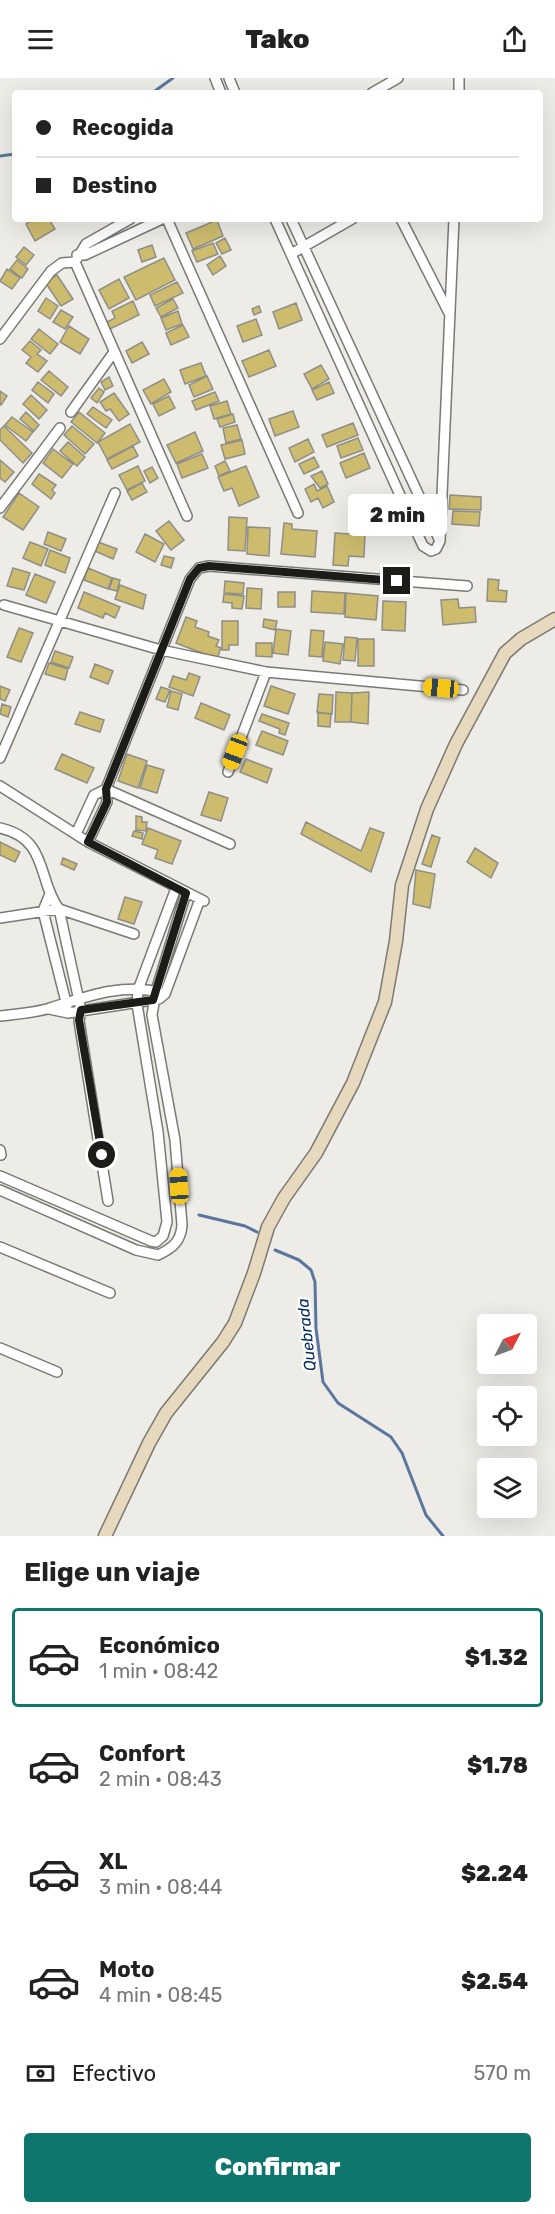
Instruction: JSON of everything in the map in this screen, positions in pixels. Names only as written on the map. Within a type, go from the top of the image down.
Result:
[{"type":"main road","points":[[105,1536],[148,1443],[166,1413],[223,1342],[235,1323],[254,1273],[267,1227],[284,1198],[316,1153],[353,1083],[385,1002],[396,941],[402,885],[427,809],[456,744],[505,653],[521,639],[555,619]]},
{"type":"street","points":[[377,90],[398,78]]},
{"type":"street","points":[[76,259],[86,244],[125,222]]},
{"type":"street","points":[[0,339],[51,271],[62,263],[76,259],[156,222]]},
{"type":"street","points":[[168,222],[298,513]]},
{"type":"street","points":[[276,222],[423,546],[431,551],[436,549],[440,541],[454,222]]},
{"type":"street","points":[[292,222],[440,541]]},
{"type":"street","points":[[291,255],[347,222]]},
{"type":"street","points":[[403,222],[450,314]]},
{"type":"street","points":[[76,259],[114,352],[187,516]]},
{"type":"street","points":[[71,412],[114,352]]},
{"type":"street","points":[[0,508],[60,428]]},
{"type":"street","points":[[0,758],[61,622],[115,493]]},
{"type":"street","points":[[88,842],[107,802],[106,789],[160,650],[190,579],[199,568],[209,566],[467,586]]},
{"type":"street","points":[[4,605],[160,650],[266,672],[463,690]]},
{"type":"street","points":[[228,772],[266,672]]},
{"type":"street","points":[[0,786],[88,842],[202,900],[186,941],[158,995],[137,1004],[80,1015],[49,1009]]},
{"type":"street","points":[[76,834],[94,795],[106,789]]},
{"type":"street","points":[[106,789],[230,844]]},
{"type":"street","points":[[0,828],[23,839],[34,849],[43,864],[49,896],[59,909],[78,998],[108,1201]]},
{"type":"street","points":[[0,1176],[151,1241],[156,1242],[164,1236],[167,1222],[158,1132],[137,1004],[138,990],[176,888]]},
{"type":"street","points":[[0,1190],[136,1250],[159,1255],[175,1245],[181,1235],[182,1225],[175,1140],[165,1081],[154,1038],[158,995],[186,893]]},
{"type":"street","points":[[49,896],[43,911],[68,1013]]},
{"type":"street","points":[[0,918],[59,909],[134,934]]},
{"type":"street","points":[[161,932],[186,941]]},
{"type":"street","points":[[0,1017],[49,1009],[66,1001],[96,993],[138,990],[158,995]]},
{"type":"street","points":[[0,1247],[110,1293]]},
{"type":"street","points":[[0,1348],[57,1372]]},
{"type":"building","points":[[51,222],[55,229],[35,241],[26,224]]},
{"type":"building","points":[[212,222],[218,222],[223,236],[193,249],[186,233]]},
{"type":"building","points":[[225,238],[231,250],[222,254],[216,243]]},
{"type":"building","points":[[213,243],[218,254],[197,262],[192,251]]},
{"type":"building","points":[[152,245],[156,257],[142,262],[138,250]]},
{"type":"building","points":[[24,247],[34,255],[26,265],[16,257]]},
{"type":"building","points":[[220,256],[226,266],[213,275],[207,265]]},
{"type":"building","points":[[164,258],[175,280],[136,300],[124,277]]},
{"type":"building","points":[[17,260],[28,269],[22,278],[10,269]]},
{"type":"building","points":[[7,269],[20,278],[12,289],[0,281]]},
{"type":"building","points":[[57,275],[73,299],[61,306],[45,282]]},
{"type":"building","points":[[119,279],[129,298],[109,309],[99,290]]},
{"type":"building","points":[[177,282],[183,293],[155,306],[150,295]]},
{"type":"building","points":[[46,298],[58,306],[50,319],[38,311]]},
{"type":"building","points":[[173,299],[178,308],[161,317],[156,308]]},
{"type":"building","points":[[133,301],[139,315],[110,329],[107,322],[115,318],[112,311]]},
{"type":"building","points":[[296,303],[302,320],[279,329],[273,312]]},
{"type":"building","points":[[259,306],[261,312],[254,315],[252,309]]},
{"type":"building","points":[[61,310],[73,317],[65,329],[53,322]]},
{"type":"building","points":[[178,311],[182,324],[166,330],[161,318]]},
{"type":"building","points":[[256,319],[262,335],[243,342],[237,326]]},
{"type":"building","points":[[183,325],[189,337],[171,345],[166,333]]},
{"type":"building","points":[[69,326],[89,339],[80,354],[60,342]]},
{"type":"building","points":[[39,329],[58,344],[50,354],[31,339]]},
{"type":"building","points":[[30,341],[41,350],[37,354],[47,361],[38,372],[26,363],[31,357],[22,350]]},
{"type":"building","points":[[142,342],[149,354],[132,363],[126,351]]},
{"type":"building","points":[[269,350],[276,366],[249,377],[242,361]]},
{"type":"building","points":[[201,363],[206,376],[185,384],[180,370]]},
{"type":"building","points":[[321,365],[329,379],[312,389],[304,374]]},
{"type":"building","points":[[49,371],[68,387],[61,396],[41,380]]},
{"type":"building","points":[[207,376],[213,389],[194,397],[189,385]]},
{"type":"building","points":[[109,377],[113,386],[105,390],[101,382]]},
{"type":"building","points":[[164,379],[171,392],[151,404],[143,390]]},
{"type":"building","points":[[38,382],[54,394],[48,403],[32,390]]},
{"type":"building","points":[[329,382],[334,393],[317,400],[312,390]]},
{"type":"building","points":[[99,388],[104,392],[97,403],[91,398]]},
{"type":"building","points":[[0,391],[7,396],[1,405],[0,404]]},
{"type":"building","points":[[215,392],[219,401],[196,410],[192,401]]},
{"type":"building","points":[[114,393],[129,414],[119,421],[110,409],[106,411],[100,402]]},
{"type":"building","points":[[31,395],[47,410],[39,419],[23,404]]},
{"type":"building","points":[[169,396],[175,408],[159,416],[153,404]]},
{"type":"building","points":[[227,401],[231,414],[214,419],[210,406]]},
{"type":"building","points":[[93,407],[112,420],[106,428],[87,414]]},
{"type":"building","points":[[293,411],[299,427],[275,436],[269,419]]},
{"type":"building","points":[[26,412],[39,425],[34,431],[20,419]]},
{"type":"building","points":[[79,412],[105,433],[97,443],[71,422]]},
{"type":"building","points":[[233,414],[235,422],[220,427],[217,419]]},
{"type":"building","points":[[12,417],[33,432],[26,441],[5,425]]},
{"type":"building","points":[[353,423],[358,435],[327,447],[322,435]]},
{"type":"building","points":[[130,424],[140,442],[107,459],[98,442]]},
{"type":"building","points":[[237,425],[241,439],[226,443],[223,428]]},
{"type":"building","points":[[4,426],[32,453],[23,463],[0,440],[0,430]]},
{"type":"building","points":[[72,426],[94,444],[85,454],[64,435]]},
{"type":"building","points":[[195,432],[203,451],[176,463],[167,445]]},
{"type":"building","points":[[358,438],[363,450],[341,458],[337,446]]},
{"type":"building","points":[[308,439],[314,452],[295,462],[289,448]]},
{"type":"building","points":[[242,440],[245,454],[225,459],[221,445]]},
{"type":"building","points":[[68,442],[85,457],[77,466],[60,451]]},
{"type":"building","points":[[133,446],[138,456],[112,469],[107,460]]},
{"type":"building","points":[[53,449],[73,464],[62,478],[43,463]]},
{"type":"building","points":[[364,453],[370,468],[346,478],[340,463]]},
{"type":"building","points":[[202,454],[208,468],[182,478],[177,464]]},
{"type":"building","points":[[314,457],[319,467],[304,474],[299,464]]},
{"type":"building","points":[[0,460],[14,472],[5,482],[0,478]]},
{"type":"building","points":[[225,461],[230,471],[219,476],[215,466]]},
{"type":"building","points":[[138,466],[145,481],[127,490],[119,475]]},
{"type":"building","points":[[246,466],[259,497],[239,506],[232,488],[224,491],[218,477]]},
{"type":"building","points":[[152,467],[158,478],[150,483],[144,471]]},
{"type":"building","points":[[322,471],[328,484],[320,488],[311,476]]},
{"type":"building","points":[[39,474],[56,485],[52,490],[55,493],[51,499],[32,484]]},
{"type":"building","points":[[142,483],[147,492],[132,500],[127,491]]},
{"type":"building","points":[[314,484],[317,491],[327,486],[334,502],[323,508],[318,498],[311,502],[305,489]]},
{"type":"building","points":[[19,493],[39,507],[23,530],[3,517]]},
{"type":"building","points":[[450,495],[481,497],[481,510],[449,509]]},
{"type":"building","points":[[387,508],[393,520],[364,535],[358,523]]},
{"type":"building","points":[[453,511],[480,512],[479,526],[452,524]]},
{"type":"building","points":[[229,517],[247,518],[245,551],[228,550]]},
{"type":"building","points":[[169,521],[184,540],[171,550],[156,531]]},
{"type":"building","points":[[284,523],[292,524],[292,529],[317,531],[315,557],[281,554]]},
{"type":"building","points":[[248,527],[270,528],[269,556],[247,554]]},
{"type":"building","points":[[48,532],[66,539],[61,551],[44,544]]},
{"type":"building","points":[[335,533],[365,535],[364,557],[349,556],[348,566],[333,565]]},
{"type":"building","points":[[145,534],[164,544],[155,562],[136,552]]},
{"type":"building","points":[[30,542],[48,549],[41,566],[23,558]]},
{"type":"building","points":[[98,542],[117,549],[113,559],[95,551]]},
{"type":"building","points":[[50,550],[70,558],[65,573],[45,565]]},
{"type":"building","points":[[164,556],[174,558],[171,568],[161,565]]},
{"type":"building","points":[[13,568],[30,573],[24,590],[7,586]]},
{"type":"building","points":[[88,568],[112,578],[108,589],[84,580]]},
{"type":"building","points":[[35,574],[55,582],[46,603],[26,595]]},
{"type":"building","points":[[113,578],[120,580],[117,591],[109,589]]},
{"type":"building","points":[[488,579],[499,580],[498,590],[507,591],[506,602],[487,601]]},
{"type":"building","points":[[225,581],[244,583],[243,594],[224,593]]},
{"type":"building","points":[[120,585],[146,595],[143,609],[115,599]]},
{"type":"building","points":[[247,588],[262,589],[261,609],[246,608]]},
{"type":"building","points":[[312,591],[345,593],[344,614],[311,612]]},
{"type":"building","points":[[84,592],[120,607],[115,618],[105,613],[103,618],[78,608]]},
{"type":"building","points":[[278,592],[295,592],[295,607],[278,607]]},
{"type":"building","points":[[346,593],[378,596],[376,620],[345,617]]},
{"type":"building","points":[[224,594],[244,596],[242,609],[232,608],[232,603],[223,602]]},
{"type":"building","points":[[458,599],[459,608],[475,607],[476,622],[443,625],[441,600]]},
{"type":"building","points":[[383,601],[406,602],[405,631],[382,630]]},
{"type":"building","points":[[186,617],[197,621],[195,627],[209,632],[208,636],[219,640],[216,646],[221,648],[217,659],[176,643]]},
{"type":"building","points":[[264,619],[277,621],[275,630],[263,627]]},
{"type":"building","points":[[222,621],[238,621],[238,645],[229,645],[229,650],[222,650]]},
{"type":"building","points":[[19,628],[33,633],[21,662],[7,657]]},
{"type":"building","points":[[276,629],[291,631],[288,655],[273,653]]},
{"type":"building","points":[[311,630],[324,631],[322,657],[309,656]]},
{"type":"building","points":[[345,637],[357,638],[355,661],[343,660]]},
{"type":"building","points":[[358,639],[374,639],[374,666],[358,666]]},
{"type":"building","points":[[325,642],[343,644],[340,664],[323,661]]},
{"type":"building","points":[[256,643],[272,643],[272,657],[256,656]]},
{"type":"building","points":[[55,651],[73,657],[69,668],[51,662]]},
{"type":"building","points":[[49,663],[68,669],[65,680],[45,674]]},
{"type":"building","points":[[95,664],[113,671],[108,684],[90,677]]},
{"type":"building","points":[[189,673],[200,677],[193,696],[169,687],[173,676],[186,680]]},
{"type":"building","points":[[0,686],[10,690],[5,701],[0,699]]},
{"type":"building","points":[[271,686],[295,694],[288,714],[264,706]]},
{"type":"building","points":[[161,687],[170,690],[165,702],[156,699]]},
{"type":"building","points":[[171,691],[182,694],[178,710],[167,707]]},
{"type":"building","points":[[336,692],[352,693],[351,722],[335,722]]},
{"type":"building","points":[[369,692],[368,724],[351,722],[352,693]]},
{"type":"building","points":[[319,694],[333,695],[332,714],[317,712]]},
{"type":"building","points":[[201,703],[230,715],[224,730],[195,718]]},
{"type":"building","points":[[2,704],[11,707],[8,717],[0,714]]},
{"type":"building","points":[[80,712],[104,720],[100,732],[75,724]]},
{"type":"building","points":[[318,713],[331,714],[330,727],[318,726]]},
{"type":"building","points":[[262,714],[289,723],[285,735],[279,733],[280,729],[259,721]]},
{"type":"building","points":[[262,731],[288,741],[283,755],[256,745]]},
{"type":"building","points":[[62,754],[94,768],[87,783],[55,769]]},
{"type":"building","points":[[127,754],[147,761],[138,788],[118,781]]},
{"type":"building","points":[[246,759],[272,769],[267,783],[240,772]]},
{"type":"building","points":[[147,765],[164,770],[157,793],[140,788]]},
{"type":"building","points":[[209,792],[228,798],[221,821],[201,815]]},
{"type":"building","points":[[136,816],[142,817],[142,822],[147,822],[146,831],[136,830]]},
{"type":"building","points":[[306,822],[361,851],[370,828],[384,833],[371,872],[301,834]]},
{"type":"building","points":[[148,828],[181,841],[172,864],[155,858],[158,850],[142,844]]},
{"type":"building","points":[[134,831],[143,833],[142,839],[132,836]]},
{"type":"building","points":[[432,835],[440,838],[431,867],[422,864]]},
{"type":"building","points":[[0,842],[20,852],[15,862],[0,855]]},
{"type":"building","points":[[475,848],[498,863],[491,878],[467,862]]},
{"type":"building","points":[[63,858],[77,864],[74,870],[61,864]]},
{"type":"building","points":[[416,870],[435,874],[430,908],[413,904]]},
{"type":"building","points":[[125,897],[142,902],[134,924],[118,919]]},
{"type":"waterway","points":[[156,90],[173,78]]},
{"type":"waterway","points":[[0,156],[12,154]]},
{"type":"waterway","name":"Quebrada","points":[[199,1215],[245,1226],[257,1232]]},
{"type":"waterway","name":"Quebrada","points":[[275,1250],[299,1260],[311,1270],[315,1282],[316,1328],[323,1382],[338,1403],[391,1437],[402,1453],[426,1515],[443,1536]]},
{"type":"route","points":[[102,1155],[79,1020],[81,1010],[153,1000],[186,893],[88,842],[107,802],[106,789],[190,579],[199,568],[209,566],[397,581]]}]
